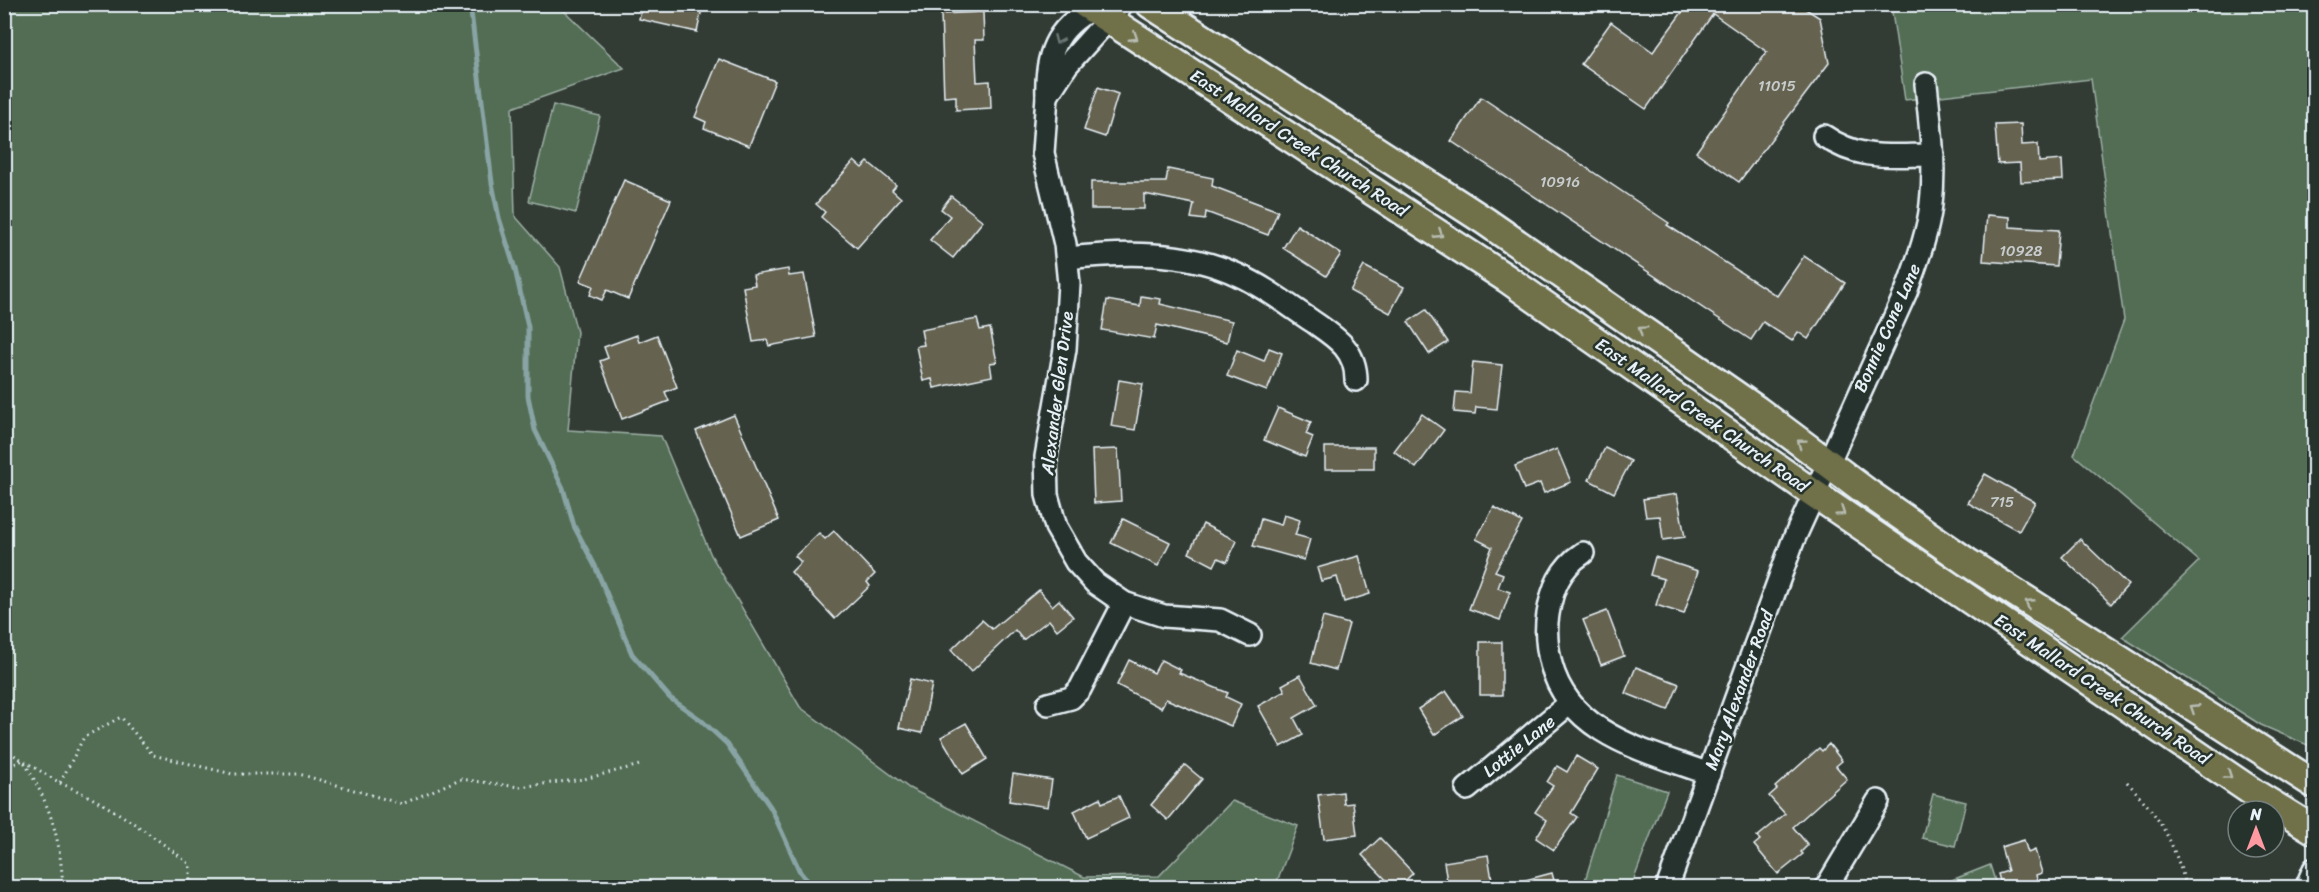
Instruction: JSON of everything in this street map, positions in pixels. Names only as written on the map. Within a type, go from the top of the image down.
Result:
[{"type":"main road","name":"East Mallard Creek Church Road","points":[[1150,4],[1485,221],[2034,606],[2314,784]]},
{"type":"main road","name":"East Mallard Creek Church Road","points":[[1102,9],[1506,278],[1813,493],[2254,793],[2314,830]]},
{"type":"street","name":"Alexander Glen Drive","points":[[1102,9],[1075,18],[1060,33],[1048,64],[1043,153],[1053,184],[1067,258],[1069,304],[1065,349],[1046,457],[1047,495],[1056,526],[1076,562],[1095,583],[1124,603],[1164,616],[1220,621],[1250,635]]},
{"type":"street","name":"Bonnie Cone Lane","points":[[1813,493],[1906,292],[1920,252],[1931,206],[1933,155],[1926,84]]},
{"type":"street","points":[[1824,136],[1840,147],[1865,156],[1933,155]]},
{"type":"street","points":[[1067,258],[1107,254],[1147,254],[1188,260],[1237,275],[1268,291],[1340,340],[1353,358],[1356,380]]},
{"type":"street","name":"Mary Alexander Road","points":[[1667,888],[1813,493]]},
{"type":"street","points":[[1583,553],[1563,570],[1551,598],[1546,623],[1547,648],[1553,671],[1570,703],[1586,720],[1605,734],[1709,774]]},
{"type":"street","points":[[1048,704],[1071,698],[1080,689],[1124,603]]},
{"type":"street","name":"Lottie Lane","points":[[1467,789],[1570,703]]},
{"type":"street","points":[[1827,888],[1878,801]]},
{"type":"street","points":[[2306,888],[2314,869]]},
{"type":"path","points":[[60,783],[84,737],[121,717],[153,755],[232,774],[299,774],[402,804],[460,779],[519,787],[584,779],[640,765]]},
{"type":"path","points":[[4,749],[60,783],[90,796],[120,814],[190,864],[190,888]]},
{"type":"path","points":[[4,769],[23,760]]},
{"type":"path","points":[[23,760],[54,820],[61,856],[63,888]]},
{"type":"path","points":[[2127,782],[2160,819],[2174,847],[2187,888]]},
{"type":"green space","points":[[5,4],[558,5],[624,68],[512,108],[515,216],[560,267],[577,332],[568,430],[661,436],[711,555],[800,707],[909,788],[1084,877],[1159,876],[1232,801],[1298,826],[1275,887],[5,887]]},
{"type":"green space","points":[[1891,5],[2314,5],[2314,750],[2310,746],[2261,725],[2122,637],[2199,561],[2074,455],[2124,320],[2091,79],[1905,100]]},
{"type":"green space","points":[[553,105],[600,116],[576,213],[529,201]]},
{"type":"green space","points":[[1617,775],[1667,791],[1631,887],[1583,887]]},
{"type":"green space","points":[[1933,794],[1966,802],[1955,846],[1922,838]]},
{"type":"green space","points":[[1990,865],[1997,887],[1955,887],[1952,880]]},
{"type":"building","points":[[642,4],[703,4],[697,32],[639,19]]},
{"type":"building","points":[[1688,4],[1798,4],[1820,18],[1829,63],[1739,182],[1696,152],[1767,52],[1713,14],[1646,109],[1581,64],[1611,22],[1653,52]]},
{"type":"building","points":[[983,12],[984,40],[975,40],[977,82],[990,81],[991,108],[956,110],[956,96],[944,97],[941,14]]},
{"type":"building","points":[[719,59],[775,81],[749,146],[704,128],[706,122],[695,117]]},
{"type":"building","points":[[1098,87],[1118,94],[1105,137],[1084,130]]},
{"type":"building","points":[[1481,97],[1669,223],[1667,225],[1777,296],[1804,256],[1845,283],[1808,339],[1798,332],[1792,341],[1763,322],[1751,340],[1451,141]]},
{"type":"building","points":[[2021,124],[2022,145],[2038,144],[2039,162],[2062,160],[2063,180],[2021,182],[2020,163],[1998,164],[1995,125]]},
{"type":"building","points":[[854,161],[862,168],[868,162],[896,185],[892,190],[901,198],[857,248],[821,217],[825,212],[816,204]]},
{"type":"building","points":[[1168,169],[1213,178],[1212,186],[1278,211],[1268,235],[1206,212],[1205,220],[1191,218],[1194,204],[1144,194],[1144,209],[1091,209],[1091,182],[1166,182]]},
{"type":"building","points":[[624,180],[671,200],[628,299],[607,290],[602,300],[590,295],[593,286],[580,281]]},
{"type":"building","points":[[951,196],[983,221],[953,258],[930,240],[950,216],[941,209]]},
{"type":"building","points":[[1987,215],[2010,217],[2010,227],[2059,230],[2056,266],[1983,261]]},
{"type":"building","points":[[1297,225],[1341,254],[1326,276],[1283,248]]},
{"type":"building","points":[[1364,266],[1404,287],[1390,313],[1350,291]]},
{"type":"building","points":[[788,269],[789,276],[804,274],[816,337],[769,346],[767,340],[753,342],[743,287],[755,285],[753,275]]},
{"type":"building","points":[[1141,296],[1161,299],[1160,304],[1232,321],[1227,342],[1157,325],[1154,339],[1102,330],[1107,300],[1140,306]]},
{"type":"building","points":[[1426,310],[1448,342],[1429,354],[1408,322]]},
{"type":"building","points":[[977,319],[980,330],[990,328],[997,362],[990,363],[992,376],[934,388],[932,379],[923,381],[916,346],[924,345],[921,330]]},
{"type":"building","points":[[637,335],[639,342],[657,335],[677,387],[665,392],[669,401],[622,419],[600,361],[608,358],[604,347]]},
{"type":"building","points":[[1269,348],[1282,353],[1267,391],[1227,376],[1237,350],[1264,361]]},
{"type":"building","points":[[1473,362],[1502,365],[1497,409],[1476,407],[1475,414],[1454,412],[1456,392],[1470,393]]},
{"type":"building","points":[[1119,380],[1143,384],[1135,430],[1111,426]]},
{"type":"building","points":[[1278,408],[1311,422],[1306,434],[1313,437],[1305,457],[1264,440]]},
{"type":"building","points":[[1422,414],[1444,430],[1416,468],[1394,451]]},
{"type":"building","points":[[734,415],[779,520],[741,536],[696,431]]},
{"type":"building","points":[[1325,447],[1374,447],[1374,469],[1325,469]]},
{"type":"building","points":[[1605,448],[1631,461],[1614,493],[1589,480]]},
{"type":"building","points":[[1118,449],[1121,501],[1094,503],[1092,450]]},
{"type":"building","points":[[1557,449],[1571,482],[1544,493],[1540,483],[1524,489],[1515,466]]},
{"type":"building","points":[[1985,474],[2035,502],[2019,531],[1968,503]]},
{"type":"building","points":[[1677,494],[1685,537],[1663,540],[1660,516],[1646,517],[1643,499]]},
{"type":"building","points":[[1494,507],[1522,522],[1495,571],[1503,574],[1498,588],[1510,592],[1500,620],[1469,609],[1492,547],[1476,539]]},
{"type":"building","points":[[1284,515],[1300,520],[1295,535],[1310,539],[1304,560],[1253,546],[1261,519],[1281,525]]},
{"type":"building","points":[[1123,519],[1170,542],[1158,566],[1111,543]]},
{"type":"building","points":[[1203,524],[1237,541],[1227,562],[1218,558],[1214,566],[1189,553]]},
{"type":"building","points":[[834,531],[875,574],[867,582],[870,586],[835,619],[791,572],[801,562],[795,556],[819,533],[825,539]]},
{"type":"building","points":[[2080,539],[2128,585],[2111,604],[2062,557]]},
{"type":"building","points":[[1359,556],[1370,594],[1344,602],[1337,577],[1321,581],[1317,568]]},
{"type":"building","points":[[1655,557],[1698,571],[1684,614],[1656,605],[1664,579],[1650,575]]},
{"type":"building","points":[[1039,590],[1052,606],[1059,600],[1073,617],[1057,630],[1049,620],[1023,640],[1015,630],[971,672],[951,650],[982,620],[992,629]]},
{"type":"building","points":[[1607,611],[1624,656],[1601,665],[1583,620]]},
{"type":"building","points":[[1323,617],[1349,624],[1336,670],[1311,663]]},
{"type":"building","points":[[1480,642],[1502,642],[1502,695],[1480,695]]},
{"type":"building","points":[[1129,660],[1154,673],[1161,660],[1181,670],[1179,673],[1228,693],[1226,697],[1241,704],[1231,726],[1166,699],[1161,708],[1117,685]]},
{"type":"building","points":[[1636,667],[1679,684],[1668,710],[1625,693]]},
{"type":"building","points":[[1300,675],[1317,705],[1294,718],[1303,735],[1281,747],[1258,706],[1285,691],[1282,685]]},
{"type":"building","points":[[910,679],[932,684],[922,733],[899,728]]},
{"type":"building","points":[[1446,691],[1463,716],[1434,735],[1418,709]]},
{"type":"building","points":[[966,723],[987,759],[963,774],[941,737]]},
{"type":"building","points":[[1829,744],[1842,761],[1836,766],[1847,779],[1793,827],[1808,845],[1801,852],[1803,854],[1778,874],[1754,845],[1760,840],[1757,837],[1785,814],[1769,796],[1777,789],[1775,787],[1819,748],[1822,751]]},
{"type":"building","points":[[1576,756],[1598,769],[1571,813],[1577,817],[1554,850],[1536,838],[1547,820],[1535,812],[1553,786],[1547,782],[1557,766],[1567,772]]},
{"type":"building","points":[[1185,765],[1202,779],[1168,820],[1151,805]]},
{"type":"building","points":[[1013,774],[1052,780],[1048,807],[1009,801]]},
{"type":"building","points":[[1343,792],[1344,804],[1353,803],[1357,835],[1324,839],[1318,795]]},
{"type":"building","points":[[1119,796],[1129,818],[1086,838],[1074,811],[1100,798],[1102,803]]},
{"type":"building","points":[[1380,838],[1413,873],[1398,888],[1394,888],[1362,855]]},
{"type":"building","points":[[2024,840],[2028,853],[2035,850],[2042,873],[2036,875],[2039,888],[2002,888],[1998,874],[2008,871],[2001,847]]},
{"type":"building","points":[[1488,855],[1493,886],[1448,888],[1444,862]]},
{"type":"building","points":[[1552,873],[1556,888],[1514,888],[1514,883]]},
{"type":"waterway","points":[[470,4],[492,183],[528,327],[528,396],[535,430],[563,488],[574,526],[595,566],[632,654],[670,698],[701,720],[727,744],[771,808],[800,872],[813,888]]}]
